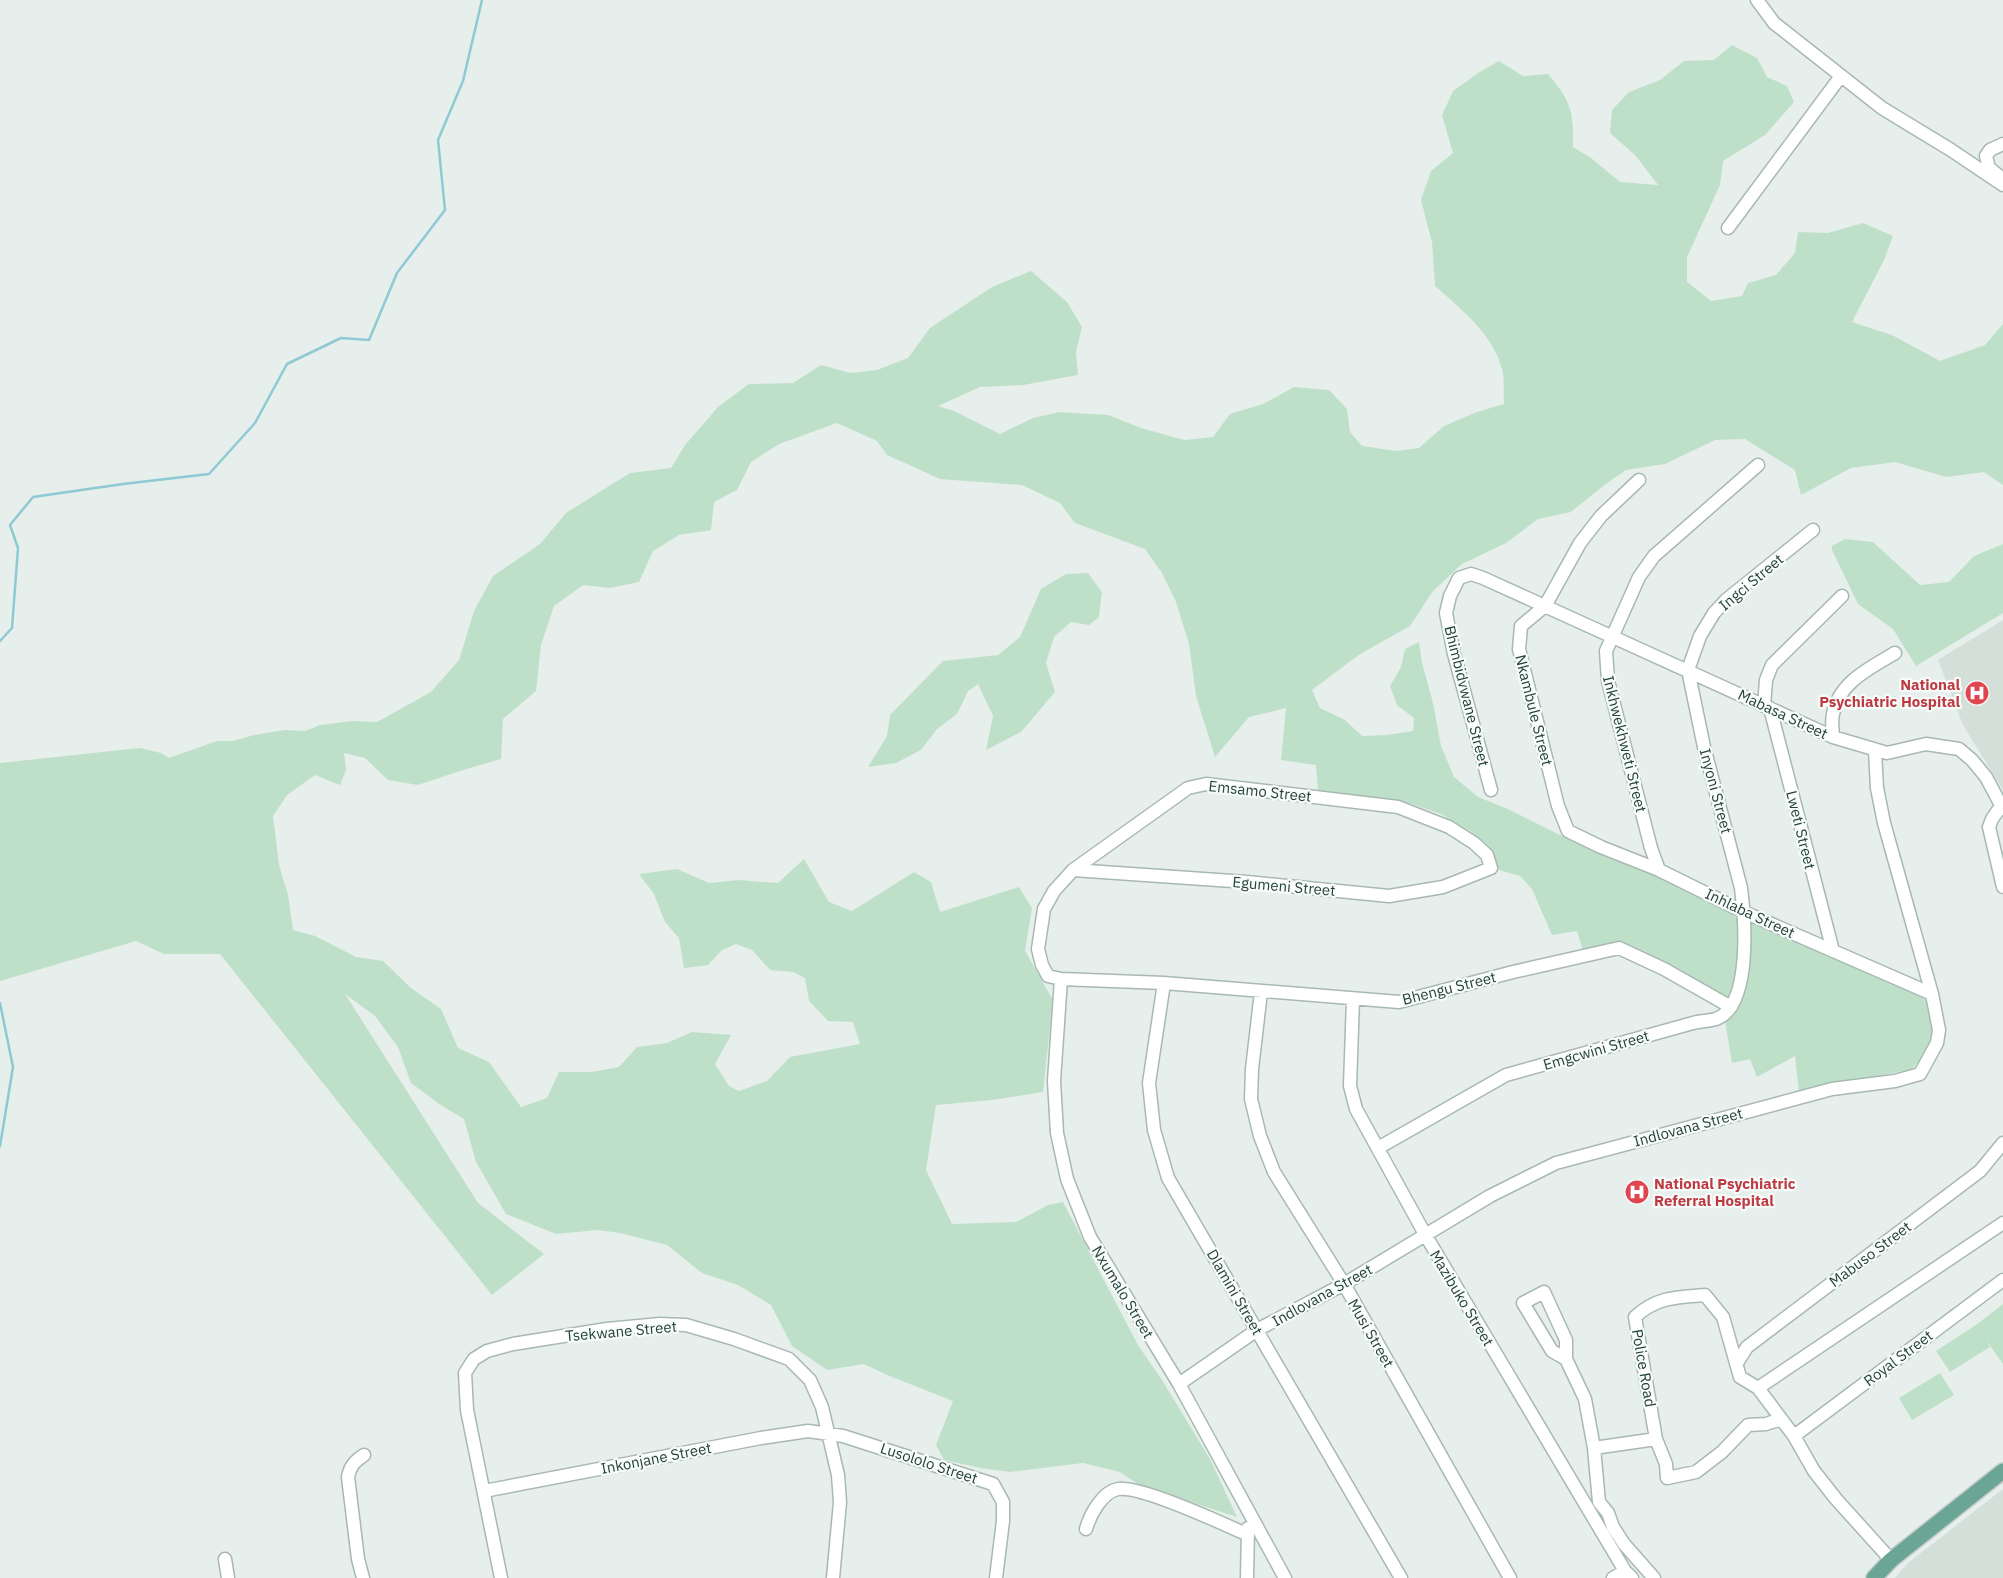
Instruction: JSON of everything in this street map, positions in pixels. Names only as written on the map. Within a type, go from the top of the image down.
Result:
[{"type":"main road","points":[[1874,1578],[1891,1560],[2003,1471]]},
{"type":"street","points":[[1757,0],[1774,23],[1882,108],[1951,150],[2003,185]]},
{"type":"street","points":[[1728,228],[1840,76]]},
{"type":"street","points":[[2003,144],[1990,150],[1986,156],[1990,168],[2003,179]]},
{"type":"street","name":"Inkhwekhweti Street","points":[[1659,870],[1651,848],[1608,681],[1606,652],[1612,635],[1640,577],[1654,556],[1758,465]]},
{"type":"street","name":"Nkambule Street","points":[[1568,831],[1558,806],[1519,649],[1521,626],[1545,606],[1580,543],[1601,516],[1640,480]]},
{"type":"street","name":"Ingci Street","points":[[1688,670],[1700,636],[1714,613],[1726,600],[1813,530]]},
{"type":"street","name":"Bhimbidvwane Street","points":[[1491,790],[1454,654],[1446,612],[1450,596],[1459,578],[1471,574],[1545,606]]},
{"type":"street","name":"Lweti Street","points":[[1833,951],[1767,707],[1766,680],[1772,665],[1842,596]]},
{"type":"street","name":"Mabasa Street","points":[[1545,606],[1833,737],[1887,753],[1926,744],[1959,749],[1972,760],[1986,777],[2002,808]]},
{"type":"street","points":[[1833,737],[1832,715],[1838,698],[1854,678],[1895,653]]},
{"type":"street","name":"Inyoni Street","points":[[1688,670],[1704,747],[1741,888],[1744,912]]},
{"type":"street","name":"Indlovana Street","points":[[1179,1384],[1257,1330],[1344,1284],[1490,1196],[1556,1163],[1832,1089],[1895,1081],[1920,1074],[1937,1043],[1939,1030],[1932,994],[1884,823],[1876,788],[1875,751]]},
{"type":"street","name":"Emsamo Street","points":[[1061,979],[1048,976],[1042,965],[1038,949],[1044,909],[1054,891],[1073,870],[1188,788],[1206,784],[1398,807],[1449,827],[1474,843],[1487,855],[1491,868]]},
{"type":"street","points":[[2002,808],[1992,819],[1989,827],[2003,887]]},
{"type":"street","name":"Inhlaba Street","points":[[1568,831],[1601,847],[1659,870],[1744,912],[1932,994]]},
{"type":"street","name":"Egumeni Street","points":[[1073,870],[1247,882],[1389,896],[1443,887],[1491,868]]},
{"type":"street","points":[[1731,1007],[1742,980],[1744,912]]},
{"type":"street","name":"Bhengu Street","points":[[1061,979],[1164,983],[1398,1002],[1513,972],[1619,948],[1664,969],[1731,1007]]},
{"type":"street","name":"Nxumalo Street","points":[[1061,979],[1054,1081],[1057,1133],[1067,1179],[1090,1238],[1179,1384],[1248,1507],[1285,1578]]},
{"type":"street","name":"Dlamini Street","points":[[1164,983],[1149,1083],[1154,1130],[1168,1178],[1401,1578]]},
{"type":"street","name":"Musi Street","points":[[1261,992],[1252,1069],[1251,1099],[1260,1136],[1274,1172],[1344,1284],[1510,1578]]},
{"type":"street","name":"Mazibuko Street","points":[[1353,999],[1350,1086],[1356,1109],[1426,1236],[1628,1575]]},
{"type":"street","name":"Emgcwini Street","points":[[1378,1148],[1506,1075],[1693,1023],[1717,1019],[1731,1007]]},
{"type":"street","name":"Mabuso Street","points":[[1737,1363],[1747,1347],[1980,1171],[2003,1143]]},
{"type":"street","points":[[1758,1388],[2003,1223]]},
{"type":"street","name":"Royal Street","points":[[1794,1436],[2003,1280]]},
{"type":"street","points":[[1566,1359],[1552,1351],[1523,1303],[1544,1292],[1566,1340],[1566,1359],[1585,1399],[1594,1448],[1599,1502],[1608,1513],[1613,1527],[1624,1544],[1654,1578]]},
{"type":"street","name":"Police Road","points":[[1781,1419],[1766,1424],[1748,1424],[1722,1452],[1696,1472],[1667,1478],[1666,1464],[1656,1439],[1635,1317],[1646,1307],[1670,1297],[1705,1295],[1723,1317],[1740,1377],[1758,1388],[1794,1436],[1814,1471],[1836,1499],[1891,1560]]},
{"type":"street","name":"Tsekwane Street","points":[[501,1578],[467,1410],[466,1373],[474,1359],[487,1351],[513,1344],[607,1329],[660,1324],[686,1325],[734,1339],[789,1359],[810,1380],[822,1407],[838,1475],[840,1502],[833,1578]]},
{"type":"street","points":[[1542,1337],[1560,1327]]},
{"type":"street","name":"Inkonjane Street","points":[[484,1492],[761,1438],[808,1431],[829,1434]]},
{"type":"street","name":"Lusololo Street","points":[[829,1434],[843,1436],[993,1484],[1003,1502],[1002,1530],[996,1578]]},
{"type":"street","points":[[1594,1448],[1656,1439]]},
{"type":"street","points":[[363,1578],[358,1559],[348,1477],[350,1468],[356,1460],[364,1455]]},
{"type":"street","points":[[1086,1529],[1089,1519],[1104,1498],[1110,1492],[1123,1489],[1140,1492],[1177,1505],[1248,1535]]},
{"type":"street","points":[[1247,1578],[1248,1507]]},
{"type":"street","points":[[225,1559],[228,1578]]},
{"type":"street","points":[[1613,1578],[1628,1575]]},
{"type":"shaded area","name":"National Psychiatric Hospital","points":[[2003,620],[2003,790],[1963,725],[1938,660]]},
{"type":"shaded area","points":[[2003,1489],[2003,1578],[1895,1578],[1908,1563]]},
{"type":"green space","points":[[1732,45],[1757,58],[1767,77],[1787,86],[1794,102],[1765,135],[1723,161],[1720,185],[1687,257],[1687,282],[1711,301],[1742,296],[1748,283],[1776,275],[1795,253],[1798,232],[1828,233],[1863,223],[1893,236],[1884,260],[1852,322],[1892,335],[1940,361],[1985,345],[2003,324],[2003,485],[1984,472],[1946,477],[1895,462],[1851,468],[1801,495],[1795,470],[1745,439],[1715,440],[1665,464],[1626,470],[1571,512],[1538,519],[1506,543],[1462,564],[1433,591],[1410,626],[1360,654],[1312,690],[1320,708],[1345,720],[1362,736],[1413,731],[1414,718],[1397,705],[1390,686],[1401,667],[1405,649],[1419,642],[1441,746],[1454,777],[1478,797],[1508,809],[1566,838],[1621,859],[1711,899],[1737,918],[1737,979],[1729,1003],[1638,950],[1620,945],[1584,954],[1577,931],[1552,935],[1532,889],[1520,876],[1499,870],[1490,847],[1470,831],[1441,814],[1412,804],[1318,790],[1316,765],[1281,760],[1286,708],[1249,717],[1215,757],[1196,696],[1189,644],[1176,602],[1162,573],[1145,549],[1075,523],[1060,503],[1022,485],[940,479],[887,455],[877,441],[837,423],[779,444],[751,462],[737,490],[714,502],[711,530],[679,535],[653,551],[639,582],[610,588],[583,585],[554,606],[541,645],[536,691],[503,719],[501,759],[418,785],[388,780],[365,758],[344,753],[346,770],[340,785],[315,775],[287,795],[273,816],[279,865],[288,895],[293,930],[315,936],[356,957],[383,961],[411,988],[441,1009],[458,1048],[489,1062],[521,1107],[547,1098],[559,1072],[592,1072],[619,1067],[637,1047],[667,1043],[692,1032],[731,1035],[715,1064],[729,1086],[739,1091],[767,1081],[790,1057],[860,1044],[853,1022],[828,1021],[809,1001],[805,978],[793,972],[770,970],[752,950],[736,944],[722,950],[708,965],[684,968],[679,938],[665,922],[654,894],[639,874],[677,869],[709,883],[739,880],[778,883],[804,859],[829,902],[852,911],[914,872],[931,882],[940,912],[1019,887],[1032,908],[1025,951],[1053,1000],[1043,1092],[992,1100],[936,1105],[926,1170],[952,1224],[1016,1222],[1048,1205],[1063,1202],[1138,1345],[1162,1380],[1210,1459],[1237,1517],[1141,1486],[1120,1472],[1083,1463],[1010,1472],[944,1460],[936,1445],[953,1401],[864,1364],[827,1370],[792,1346],[771,1305],[738,1285],[702,1273],[667,1245],[620,1233],[598,1230],[556,1234],[506,1214],[476,1162],[464,1119],[439,1104],[411,1083],[398,1047],[375,1016],[345,994],[478,1203],[544,1254],[492,1295],[220,954],[164,954],[136,941],[0,981],[0,763],[140,748],[161,753],[169,758],[217,741],[233,741],[254,735],[285,730],[305,731],[320,725],[352,721],[377,722],[431,692],[459,660],[474,611],[493,576],[540,544],[566,513],[630,473],[671,468],[685,445],[719,406],[749,384],[793,383],[821,365],[850,373],[877,370],[908,358],[930,328],[992,287],[1031,271],[1067,302],[1082,327],[1076,352],[1078,375],[1023,385],[980,387],[938,406],[954,411],[1000,434],[1033,418],[1060,412],[1108,415],[1141,428],[1184,440],[1213,437],[1230,414],[1263,404],[1294,387],[1329,390],[1347,409],[1350,432],[1362,446],[1397,451],[1419,448],[1444,426],[1477,412],[1504,404],[1503,373],[1498,356],[1491,344],[1475,323],[1435,286],[1432,242],[1421,200],[1431,171],[1453,153],[1442,115],[1453,91],[1499,61],[1523,76],[1548,74],[1562,92],[1570,107],[1573,125],[1573,147],[1591,158],[1620,182],[1658,185],[1636,156],[1610,133],[1612,110],[1629,92],[1660,80],[1684,61],[1714,60]]},
{"type":"green space","points":[[1845,539],[1873,542],[1920,585],[1949,582],[1974,556],[2003,544],[2003,613],[1916,666],[1893,629],[1858,604],[1832,550],[1832,546]]},
{"type":"green space","points":[[1088,573],[1102,592],[1099,617],[1089,625],[1071,622],[1054,637],[1046,663],[1055,692],[1021,732],[986,750],[993,716],[978,684],[968,691],[957,714],[937,729],[921,750],[896,763],[868,767],[887,736],[890,715],[943,661],[998,655],[1020,637],[1041,589],[1066,574]]},
{"type":"green space","points":[[1748,916],[1918,989],[1930,1005],[1934,1028],[1928,1052],[1912,1069],[1799,1092],[1795,1056],[1757,1077],[1750,1059],[1732,1063],[1725,1021],[1744,996],[1748,965]]},
{"type":"green space","points":[[2003,1304],[2003,1364],[1986,1340],[1990,1347],[1950,1372],[1936,1351],[1976,1325]]},
{"type":"green space","points":[[1940,1373],[1954,1395],[1912,1420],[1899,1398]]},
{"type":"waterway","points":[[0,641],[12,628],[18,548],[10,525],[33,497],[209,474],[255,423],[287,364],[341,338],[369,340],[397,273],[445,210],[438,140],[463,81],[482,0]]},
{"type":"waterway","points":[[0,1003],[13,1067],[0,1146]]},
{"type":"place","name":"National Psychiatric Hospital","points":[[1977,693]]},
{"type":"place","name":"National Psychiatric Referral Hospital","points":[[1637,1192]]}]
